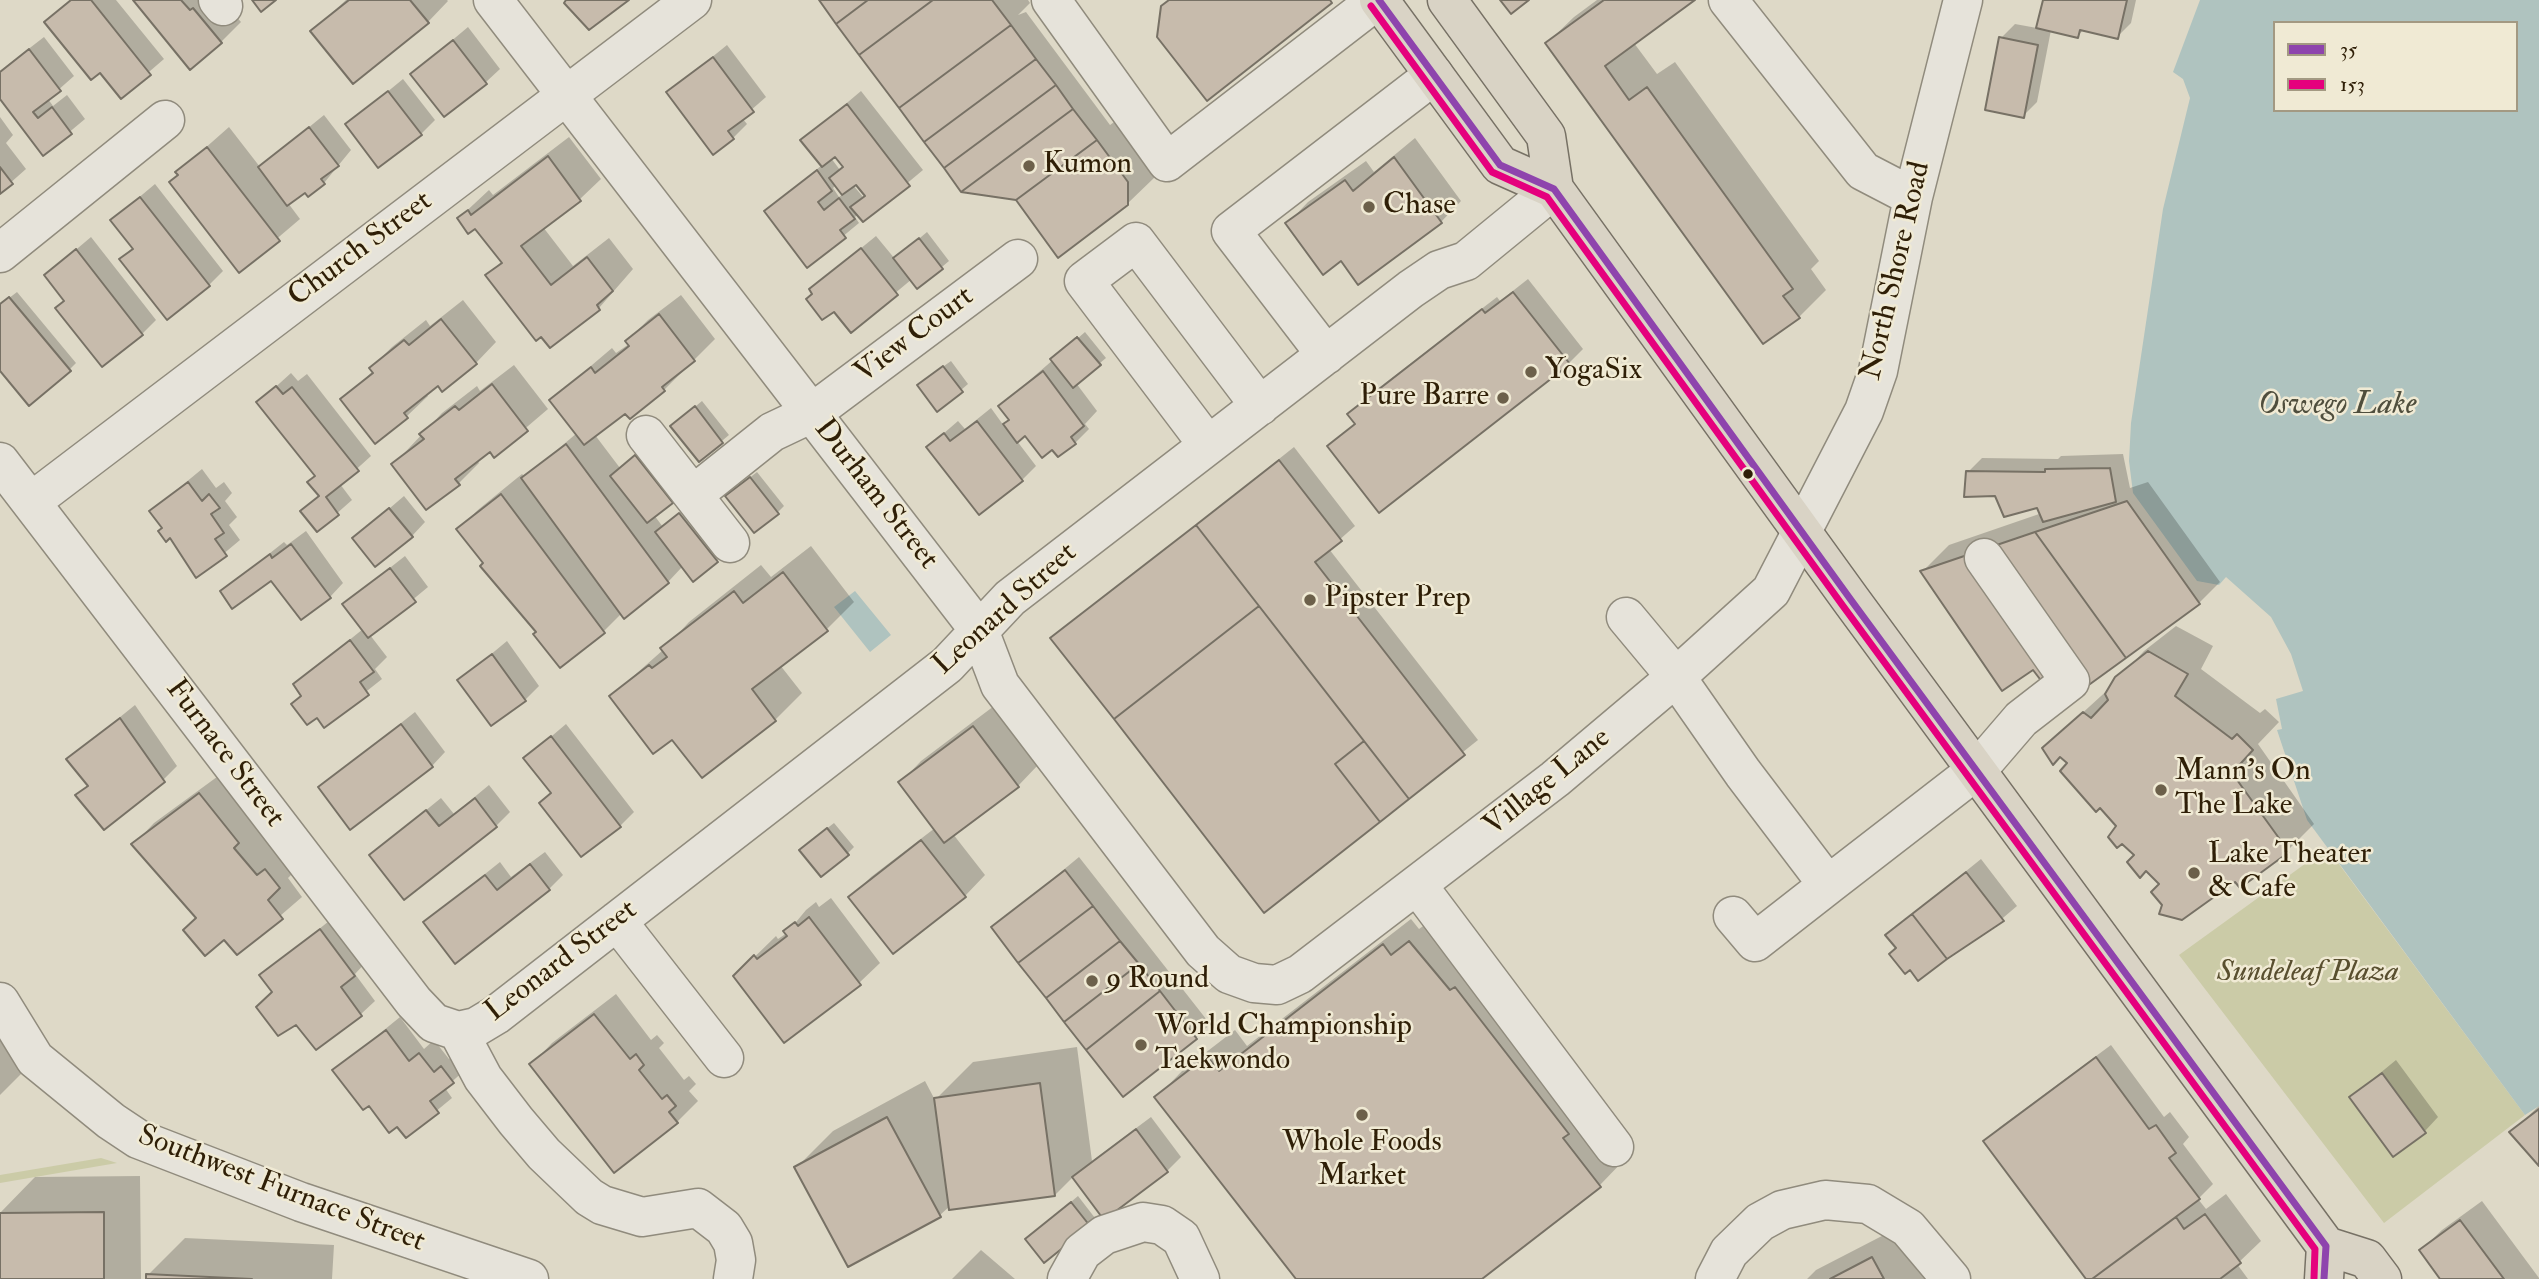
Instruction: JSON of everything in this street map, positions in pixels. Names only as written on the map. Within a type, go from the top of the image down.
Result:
[{"type":"main road","points":[[1378,0],[1500,165],[1554,189]]},
{"type":"main road","points":[[1447,0],[1546,136],[1554,189],[1801,531],[1978,769],[2325,1263],[2367,1259],[2382,1279]]},
{"type":"street","name":"Church Street","points":[[31,502],[692,0]]},
{"type":"street","points":[[1051,0],[1167,162],[1378,0]]},
{"type":"street","points":[[1728,0],[1863,171],[1913,197]]},
{"type":"street","name":"North Shore Road","points":[[1801,531],[1864,411],[1878,371],[1913,197],[1963,0]]},
{"type":"street","name":"Durham Street","points":[[498,2],[979,630],[1000,685],[1203,951],[1229,974],[1254,983]]},
{"type":"street","points":[[1326,355],[1231,230],[1434,75]]},
{"type":"street","points":[[0,253],[165,120]]},
{"type":"street","name":"Leonard Street","points":[[458,1031],[476,1027],[496,1014],[947,665],[1010,598],[1439,270],[1466,261],[1554,189]]},
{"type":"street","points":[[1208,445],[1084,281],[1136,242],[1260,406]]},
{"type":"street","name":"View Court","points":[[693,495],[772,432],[812,413],[1018,259]]},
{"type":"street","points":[[646,435],[730,542]]},
{"type":"street","name":"Furnace Street","points":[[0,462],[414,1002],[433,1023],[458,1031]]},
{"type":"street","name":"Village Lane","points":[[1254,983],[1277,985],[1300,974],[1555,779],[1676,677],[1771,591],[1801,531]]},
{"type":"street","points":[[1733,916],[1755,942],[1978,769],[2021,719],[2070,681],[1983,558]]},
{"type":"street","points":[[1626,617],[1676,677],[1828,886]]},
{"type":"street","points":[[1418,886],[1614,1147]]},
{"type":"street","points":[[617,921],[724,1058]]},
{"type":"street","name":"Southwest Furnace Street","points":[[0,1002],[35,1059],[138,1139],[327,1211],[529,1279]]},
{"type":"street","points":[[458,1031],[483,1078],[516,1121],[544,1154],[589,1197],[609,1208],[642,1217],[698,1208],[724,1228],[733,1243],[736,1260],[733,1279]]},
{"type":"street","points":[[1715,1279],[1728,1252],[1760,1222],[1782,1210],[1825,1200],[1868,1203],[1908,1228],[1951,1279]]},
{"type":"street","points":[[1066,1279],[1082,1252],[1104,1235],[1143,1222],[1162,1225],[1181,1238],[1200,1279]]},
{"type":"green space","name":"Sundeleaf Plaza","points":[[2327,848],[2525,1115],[2384,1223],[2179,955]]},
{"type":"green space","points":[[101,1158],[117,1163],[0,1183],[0,1175]]},
{"type":"water","name":"Oswego Lake","points":[[2200,0],[2539,0],[2539,1106],[2525,1115],[2307,820],[2277,730],[2282,729],[2276,699],[2303,691],[2291,654],[2271,617],[2226,577],[2219,585],[2197,581],[2133,493],[2129,461],[2131,423],[2163,209],[2190,98],[2183,79],[2173,72]]},
{"type":"water","points":[[855,591],[891,635],[870,652],[834,607]]},
{"type":"building","points":[[71,0],[91,0],[151,75],[121,99],[100,73],[91,80],[44,22]]},
{"type":"building","points":[[133,0],[181,0],[190,10],[193,8],[222,43],[190,70]]},
{"type":"building","points":[[252,0],[276,0],[261,12]]},
{"type":"building","points":[[349,0],[410,0],[429,23],[353,84],[310,31]]},
{"type":"building","points":[[566,0],[629,0],[589,30],[564,3]]},
{"type":"building","points":[[819,0],[868,0],[836,24]]},
{"type":"building","points":[[868,0],[933,0],[859,55],[836,24]]},
{"type":"building","points":[[933,0],[992,0],[1011,25],[899,108],[859,55]]},
{"type":"building","points":[[1169,0],[1330,0],[1332,3],[1207,101],[1157,37],[1161,6]]},
{"type":"building","points":[[1500,0],[1529,0],[1511,14]]},
{"type":"building","points":[[1604,0],[1695,0],[1605,66],[1629,100],[1647,87],[1793,289],[1783,296],[1800,318],[1763,344],[1545,43]]},
{"type":"building","points":[[2043,0],[2127,0],[2118,39],[2080,30],[2078,38],[2036,28]]},
{"type":"building","points":[[1011,25],[1036,59],[924,142],[899,108]]},
{"type":"building","points":[[1999,37],[2038,45],[2024,118],[1985,110]]},
{"type":"building","points":[[453,40],[487,84],[444,117],[410,74]]},
{"type":"building","points":[[29,49],[61,91],[33,112],[38,118],[52,107],[72,134],[43,156],[0,99],[0,72]]},
{"type":"building","points":[[713,57],[754,112],[728,131],[734,139],[713,155],[666,92]]},
{"type":"building","points":[[1036,59],[1056,85],[944,168],[924,142]]},
{"type":"building","points":[[1056,85],[1073,109],[961,192],[944,168]]},
{"type":"building","points":[[388,91],[422,135],[378,168],[345,124]]},
{"type":"building","points":[[847,104],[910,186],[863,222],[850,207],[865,196],[856,185],[842,195],[829,178],[843,167],[835,157],[822,167],[800,140]]},
{"type":"building","name":"Kumon","points":[[1073,109],[1097,140],[1016,200],[961,192]]},
{"type":"building","points":[[309,127],[339,166],[321,179],[325,184],[308,197],[305,193],[287,206],[258,167]]},
{"type":"building","points":[[1097,140],[1128,182],[1128,205],[1058,258],[1016,200]]},
{"type":"building","points":[[207,147],[280,241],[239,273],[169,182],[178,175],[175,172]]},
{"type":"building","points":[[548,156],[581,201],[521,246],[551,285],[587,257],[613,291],[597,305],[600,310],[550,348],[541,337],[536,341],[485,275],[502,263],[475,229],[468,234],[457,218],[468,210],[471,215]]},
{"type":"building","name":"Chase","points":[[1394,157],[1442,223],[1358,285],[1341,261],[1323,275],[1285,223],[1345,180],[1353,191]]},
{"type":"building","points":[[0,167],[13,184],[0,194]]},
{"type":"building","points":[[817,170],[832,191],[818,202],[824,210],[839,198],[855,219],[840,230],[846,238],[807,268],[764,211]]},
{"type":"building","points":[[140,197],[210,286],[167,320],[119,259],[133,249],[110,220]]},
{"type":"building","points":[[919,238],[943,269],[917,289],[893,258]]},
{"type":"building","points":[[861,248],[898,295],[851,333],[834,312],[822,320],[806,299],[812,294],[809,289]]},
{"type":"building","points":[[76,249],[143,335],[102,367],[55,308],[64,301],[44,275]]},
{"type":"building","points":[[1513,292],[1570,364],[1379,513],[1327,446],[1355,424],[1347,414],[1482,309],[1485,313]]},
{"type":"building","points":[[9,297],[71,371],[29,406],[0,371],[0,304]]},
{"type":"building","points":[[659,314],[695,361],[662,387],[665,391],[630,419],[625,414],[584,445],[549,400],[591,367],[595,373],[629,346],[625,341]]},
{"type":"building","points":[[441,319],[477,364],[442,392],[438,386],[404,413],[408,418],[375,444],[340,399],[373,373],[369,368],[404,340],[409,345]]},
{"type":"building","points":[[1077,337],[1101,365],[1073,388],[1050,359]]},
{"type":"building","points":[[943,366],[963,392],[937,412],[917,385]]},
{"type":"building","points":[[1043,371],[1084,426],[1071,437],[1076,444],[1058,457],[1052,450],[1042,458],[1025,436],[1017,443],[1003,424],[1009,420],[998,406]]},
{"type":"building","points":[[492,384],[528,431],[494,458],[490,452],[455,479],[460,485],[426,510],[391,464],[424,439],[419,434],[455,406],[459,410]]},
{"type":"building","points":[[276,386],[283,394],[292,387],[359,471],[326,497],[339,515],[317,532],[300,511],[319,496],[307,482],[315,476],[256,402]]},
{"type":"building","points":[[695,406],[723,443],[699,462],[670,426]]},
{"type":"building","points":[[977,421],[1023,481],[979,515],[926,447],[944,433],[950,441]]},
{"type":"building","points":[[566,444],[669,583],[624,619],[521,478]]},
{"type":"building","points":[[635,455],[673,503],[647,523],[610,476]]},
{"type":"building","points":[[1279,460],[1342,541],[1315,562],[1465,755],[1409,799],[1196,525]]},
{"type":"building","points":[[2110,468],[2116,502],[2043,522],[2037,508],[2004,517],[1995,496],[1964,497],[1966,471],[2045,472],[2045,469]]},
{"type":"building","points":[[750,477],[779,514],[754,533],[725,496]]},
{"type":"building","points":[[188,482],[202,501],[209,494],[220,508],[211,514],[224,533],[215,539],[227,556],[196,578],[170,538],[166,542],[158,531],[162,528],[149,511]]},
{"type":"building","points":[[501,494],[605,633],[560,668],[533,634],[536,632],[480,566],[483,563],[456,529]]},
{"type":"building","points":[[2127,501],[2200,604],[2126,658],[2035,532]]},
{"type":"building","points":[[389,508],[413,537],[375,567],[352,538]]},
{"type":"building","points":[[679,513],[718,562],[693,582],[655,532]]},
{"type":"building","points":[[1196,525],[1259,606],[1114,719],[1050,638]]},
{"type":"building","points":[[2035,532],[2126,658],[2028,729],[2046,687],[2033,670],[2002,691],[1920,571]]},
{"type":"building","points":[[291,544],[331,598],[301,620],[271,581],[232,609],[220,591],[270,554],[272,558]]},
{"type":"building","points":[[390,568],[416,602],[368,638],[342,604]]},
{"type":"building","points":[[783,572],[828,631],[752,689],[776,721],[702,778],[672,740],[653,754],[609,696],[649,665],[652,668],[667,657],[660,648],[734,591],[743,603]]},
{"type":"building","points":[[1259,606],[1364,741],[1335,764],[1380,822],[1264,913],[1114,719]]},
{"type":"building","points":[[350,640],[374,672],[360,682],[369,695],[324,728],[317,718],[307,725],[291,704],[301,696],[293,684]]},
{"type":"building","name":"Mann's On The Lake","points":[[2148,651],[2188,674],[2175,696],[2232,739],[2237,734],[2253,750],[2232,773],[2289,852],[2240,888],[2235,882],[2182,920],[2159,914],[2162,905],[2151,892],[2159,884],[2146,871],[2140,878],[2127,862],[2134,855],[2122,844],[2117,848],[2108,837],[2116,826],[2100,808],[2096,812],[2060,771],[2067,763],[2060,757],[2053,765],[2042,748],[2083,712],[2091,718],[2108,700],[2105,694],[2115,677]]},
{"type":"building","points":[[492,654],[526,701],[491,726],[457,680]]},
{"type":"building","points":[[120,718],[165,782],[104,830],[75,795],[88,786],[66,759]]},
{"type":"building","points":[[401,724],[433,767],[350,830],[318,787]]},
{"type":"building","points":[[973,726],[1019,787],[944,843],[898,782]]},
{"type":"building","points":[[551,736],[621,827],[581,857],[539,803],[551,793],[523,758]]},
{"type":"building","points":[[1364,741],[1409,799],[1380,822],[1335,764]]},
{"type":"building","points":[[199,793],[239,843],[234,848],[257,875],[265,869],[280,888],[268,900],[283,919],[237,955],[224,940],[205,956],[183,930],[196,918],[131,844]]},
{"type":"building","points":[[475,798],[497,827],[404,900],[369,855],[426,810],[439,826]]},
{"type":"building","points":[[827,828],[849,855],[821,877],[799,850]]},
{"type":"building","points":[[921,840],[966,897],[893,954],[848,897]]},
{"type":"building","points":[[530,864],[550,890],[455,964],[423,922],[485,875],[497,890]]},
{"type":"building","points":[[1065,870],[1093,906],[1018,963],[991,927]]},
{"type":"building","points":[[1966,872],[2004,921],[1947,959],[1912,914]]},
{"type":"building","points":[[1093,906],[1120,941],[1046,998],[1018,963]]},
{"type":"building","points":[[1912,914],[1947,959],[1918,981],[1910,970],[1905,974],[1889,954],[1896,948],[1885,935]]},
{"type":"building","points":[[809,917],[861,985],[784,1043],[733,976],[754,955],[757,959],[787,936],[783,931],[795,922],[798,926]]},
{"type":"building","points":[[320,929],[355,976],[341,987],[362,1016],[316,1050],[296,1025],[278,1036],[256,1007],[272,992],[259,975]]},
{"type":"building","name":"9 Round","points":[[1120,941],[1139,964],[1064,1022],[1046,998]]},
{"type":"building","name":"Whole Foods Market","points":[[1409,941],[1450,990],[1455,987],[1569,1134],[1563,1138],[1601,1187],[1482,1279],[1296,1279],[1154,1097],[1207,1056],[1219,1071],[1383,944],[1391,955]]},
{"type":"building","points":[[1139,964],[1160,991],[1086,1050],[1064,1022]]},
{"type":"building","name":"World Championship Taekwondo","points":[[1160,991],[1197,1039],[1123,1097],[1086,1050]]},
{"type":"building","points":[[594,1014],[630,1059],[636,1054],[644,1065],[639,1070],[662,1099],[667,1095],[676,1106],[669,1112],[678,1123],[614,1173],[529,1064]]},
{"type":"building","points":[[386,1030],[409,1061],[419,1053],[434,1072],[441,1066],[454,1083],[430,1101],[439,1113],[406,1138],[397,1127],[389,1133],[369,1106],[363,1110],[332,1070]]},
{"type":"building","points":[[2096,1057],[2149,1129],[2156,1125],[2176,1153],[2169,1158],[2200,1199],[2092,1279],[2086,1279],[1983,1141]]},
{"type":"building","points":[[2382,1073],[2426,1133],[2393,1157],[2349,1097]]},
{"type":"building","points":[[1040,1083],[1055,1196],[949,1210],[934,1098]]},
{"type":"building","points":[[2539,1109],[2539,1166],[2509,1132]]},
{"type":"building","points":[[887,1117],[941,1217],[848,1267],[794,1167]]},
{"type":"building","points":[[1136,1129],[1168,1172],[1104,1220],[1072,1177]]},
{"type":"building","points":[[1071,1202],[1090,1226],[1044,1263],[1025,1239]]},
{"type":"building","points":[[104,1212],[104,1279],[0,1279],[0,1213]]},
{"type":"building","points":[[2205,1214],[2241,1263],[2220,1279],[2092,1279],[2176,1217],[2184,1229]]},
{"type":"building","points":[[2460,1220],[2504,1279],[2440,1279],[2419,1250]]},
{"type":"building","points":[[1872,1257],[1884,1279],[1830,1279]]},
{"type":"building","points":[[146,1274],[252,1279],[146,1279]]},
{"type":"transit line","name":"35","points":[[1379,0],[1500,165],[1554,189],[1851,600],[2326,1246],[2324,1279]]},
{"type":"transit line","name":"153","points":[[1371,6],[1492,172],[1547,197],[2315,1249],[2314,1278]]},
{"type":"place","name":"Kumon","points":[[1029,166]]},
{"type":"place","name":"Chase","points":[[1369,207]]},
{"type":"place","name":"YogaSix","points":[[1531,372]]},
{"type":"place","name":"Pure Barre","points":[[1503,398]]},
{"type":"place","name":"Pipster Prep","points":[[1310,600]]},
{"type":"place","name":"Mann's On The Lake","points":[[2161,790]]},
{"type":"place","name":"Lake Theater & Cafe","points":[[2194,873]]},
{"type":"place","name":"9 Round","points":[[1092,981]]},
{"type":"place","name":"World Championship Taekwondo","points":[[1141,1045]]},
{"type":"place","name":"Whole Foods Market","points":[[1362,1115]]}]
